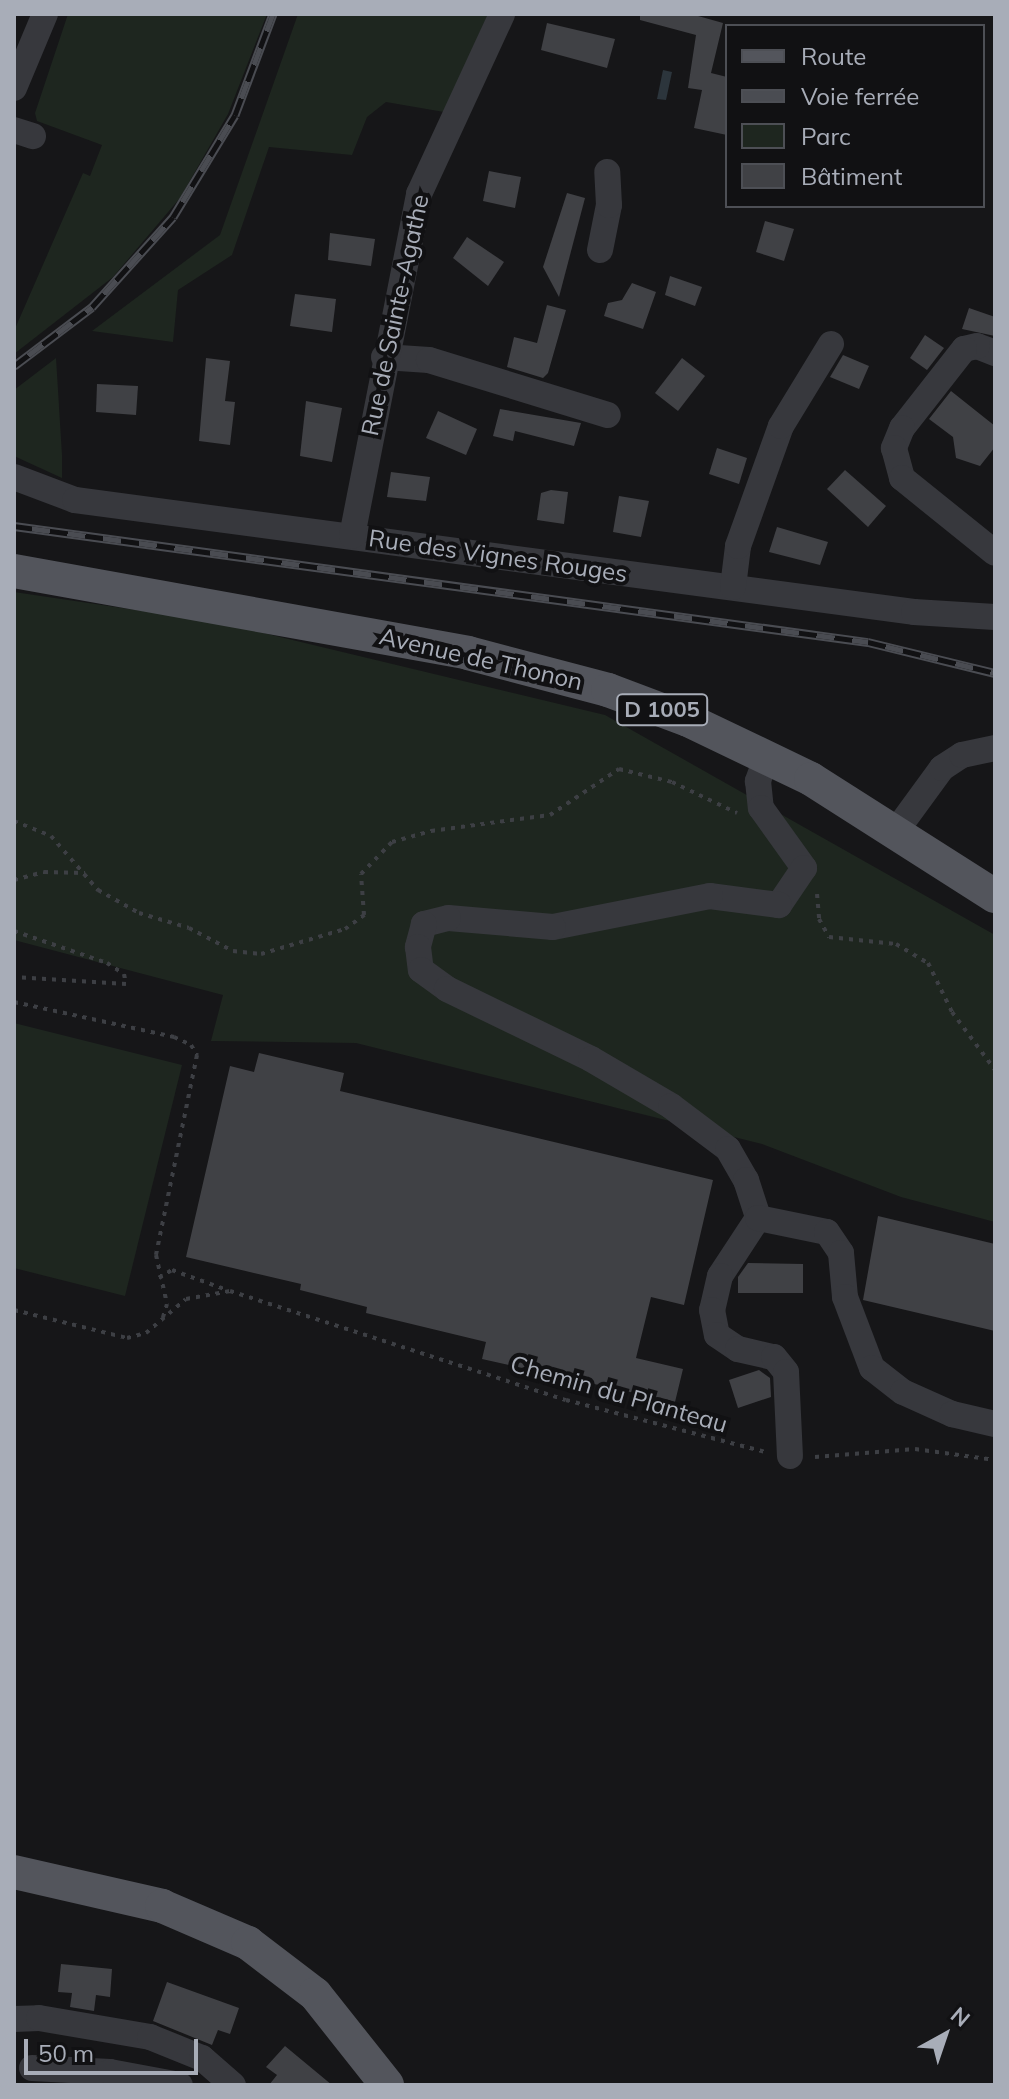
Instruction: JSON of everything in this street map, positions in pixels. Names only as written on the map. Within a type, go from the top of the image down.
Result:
[{"type":"main road","name":"Avenue de Thonon","points":[[14,571],[278,616],[525,667],[648,704],[767,756],[896,831],[995,896]]},
{"type":"main road","points":[[14,1872],[162,1906],[248,1943],[327,2006],[387,2085]]},
{"type":"street","points":[[14,88],[45,14]]},
{"type":"street","name":"Rue de Sainte-Agathe","points":[[354,524],[384,357],[424,178],[502,14]]},
{"type":"street","points":[[600,250],[609,205],[607,172]]},
{"type":"street","points":[[733,587],[738,546],[781,426],[831,344]]},
{"type":"street","points":[[995,353],[977,346],[958,354],[902,428],[894,458],[909,486],[995,553]]},
{"type":"street","points":[[384,357],[429,360],[608,415]]},
{"type":"street","name":"Rue des Vignes Rouges","points":[[14,477],[60,497],[354,524],[733,587],[914,612],[992,614]]},
{"type":"street","points":[[896,831],[942,768],[962,755],[995,748]]},
{"type":"street","points":[[758,1218],[746,1180],[728,1149],[671,1106],[591,1059],[447,989],[421,970],[418,947],[424,924],[448,918],[553,927],[710,896],[779,905],[804,868],[767,820],[758,794],[767,756]]},
{"type":"street","points":[[758,1218],[827,1232],[841,1253],[845,1297],[857,1341],[872,1368],[903,1392],[940,1409],[995,1424]]},
{"type":"street","points":[[758,1218],[720,1276],[712,1310],[717,1335],[738,1349],[774,1357],[786,1372],[790,1456]]},
{"type":"street","points":[[14,2019],[39,2018],[150,2037],[202,2058],[233,2085]]},
{"type":"street","points":[[32,2068],[110,2072],[180,2085]]},
{"type":"path","points":[[14,821],[51,836],[98,890],[139,913],[189,928],[233,951],[261,954],[345,929],[364,915],[361,874],[392,842],[431,831],[550,815],[619,769],[672,782],[723,809],[767,820]]},
{"type":"path","points":[[804,868],[829,937],[896,944],[928,963],[952,1012],[995,1070]]},
{"type":"path","points":[[14,880],[44,872],[85,873]]},
{"type":"path","points":[[14,931],[107,963],[124,974],[126,984],[14,977]]},
{"type":"path","points":[[14,1002],[174,1037],[191,1045],[197,1055],[156,1255],[167,1304],[162,1320]]},
{"type":"path","name":"Chemin du Planteau","points":[[159,1278],[172,1270],[566,1400],[711,1441],[790,1456],[915,1449],[995,1460]]},
{"type":"path","points":[[14,1310],[127,1338],[146,1333],[200,1293],[230,1291]]},
{"type":"green space","points":[[68,14],[267,14],[228,114],[180,198],[113,277],[14,354],[14,331],[83,173],[90,176],[102,145],[37,121],[35,113]]},
{"type":"green space","points":[[298,14],[488,14],[444,112],[386,102],[367,117],[352,155],[269,147],[232,255],[178,290],[173,342],[92,331],[220,235]]},
{"type":"green space","points":[[56,358],[62,478],[14,456],[14,390]]},
{"type":"green space","points":[[14,592],[217,622],[605,715],[995,935],[995,1222],[901,1197],[762,1144],[356,1043],[211,1041],[223,995],[14,940]]},
{"type":"green space","points":[[14,1023],[182,1065],[125,1296],[14,1268]]},
{"type":"shaded area","points":[[663,70],[672,72],[666,100],[657,99]]},
{"type":"building","points":[[640,14],[691,14],[723,23],[711,73],[725,76],[725,135],[694,128],[702,90],[688,88],[696,35],[640,20]]},
{"type":"building","points":[[547,23],[615,39],[607,68],[541,50]]},
{"type":"building","points":[[489,171],[521,177],[515,208],[483,201]]},
{"type":"building","points":[[567,193],[585,198],[559,297],[543,267]]},
{"type":"building","points":[[765,221],[794,229],[784,261],[756,252]]},
{"type":"building","points":[[330,233],[375,239],[371,266],[328,260]]},
{"type":"building","points":[[467,237],[504,262],[488,286],[453,258]]},
{"type":"building","points":[[670,276],[702,287],[695,306],[665,295]]},
{"type":"building","points":[[632,283],[656,292],[643,329],[604,316],[608,303],[622,300]]},
{"type":"building","points":[[295,294],[336,299],[332,332],[290,326]]},
{"type":"building","points":[[547,305],[566,310],[548,373],[543,378],[507,367],[514,337],[537,343]]},
{"type":"building","points":[[969,308],[995,317],[995,336],[962,329]]},
{"type":"building","points":[[925,335],[944,348],[927,370],[910,358]]},
{"type":"building","points":[[843,355],[869,366],[859,389],[830,377]]},
{"type":"building","points":[[206,358],[230,361],[225,401],[235,402],[230,445],[199,441]]},
{"type":"building","points":[[682,358],[705,376],[678,411],[655,393]]},
{"type":"building","points":[[97,384],[138,386],[136,415],[96,412]]},
{"type":"building","points":[[951,391],[995,426],[995,447],[980,466],[956,458],[953,437],[929,419]]},
{"type":"building","points":[[306,401],[342,408],[332,462],[300,456]]},
{"type":"building","points":[[500,409],[581,423],[574,446],[515,431],[513,441],[493,436]]},
{"type":"building","points":[[438,411],[477,429],[466,455],[426,438]]},
{"type":"building","points":[[717,448],[747,458],[739,484],[709,474]]},
{"type":"building","points":[[845,470],[886,506],[868,527],[827,489]]},
{"type":"building","points":[[391,472],[430,477],[426,501],[387,497]]},
{"type":"building","points":[[551,490],[568,492],[564,524],[537,520],[541,493]]},
{"type":"building","points":[[619,496],[649,501],[641,537],[613,532]]},
{"type":"building","points":[[777,527],[828,542],[820,565],[769,552]]},
{"type":"building","points":[[259,1053],[344,1073],[340,1091],[713,1180],[684,1305],[651,1297],[636,1358],[683,1369],[675,1402],[482,1359],[486,1342],[366,1313],[367,1307],[300,1290],[301,1284],[186,1257],[230,1066],[254,1072]]},
{"type":"building","points":[[878,1216],[995,1244],[995,1331],[863,1300]]},
{"type":"building","points":[[748,1263],[803,1264],[803,1293],[738,1293],[738,1277]]},
{"type":"building","points":[[759,1370],[770,1378],[771,1397],[738,1408],[729,1380]]},
{"type":"building","points":[[61,1964],[112,1969],[110,1997],[96,1995],[94,2011],[70,2007],[72,1993],[58,1992]]},
{"type":"building","points":[[167,1982],[239,2008],[230,2034],[218,2030],[212,2045],[153,2021]]},
{"type":"building","points":[[285,2046],[332,2085],[269,2085],[277,2075],[266,2067]]},
{"type":"railway","points":[[14,366],[92,307],[173,217],[235,115],[273,14]]},
{"type":"railway","points":[[14,526],[868,642],[995,673]]}]
